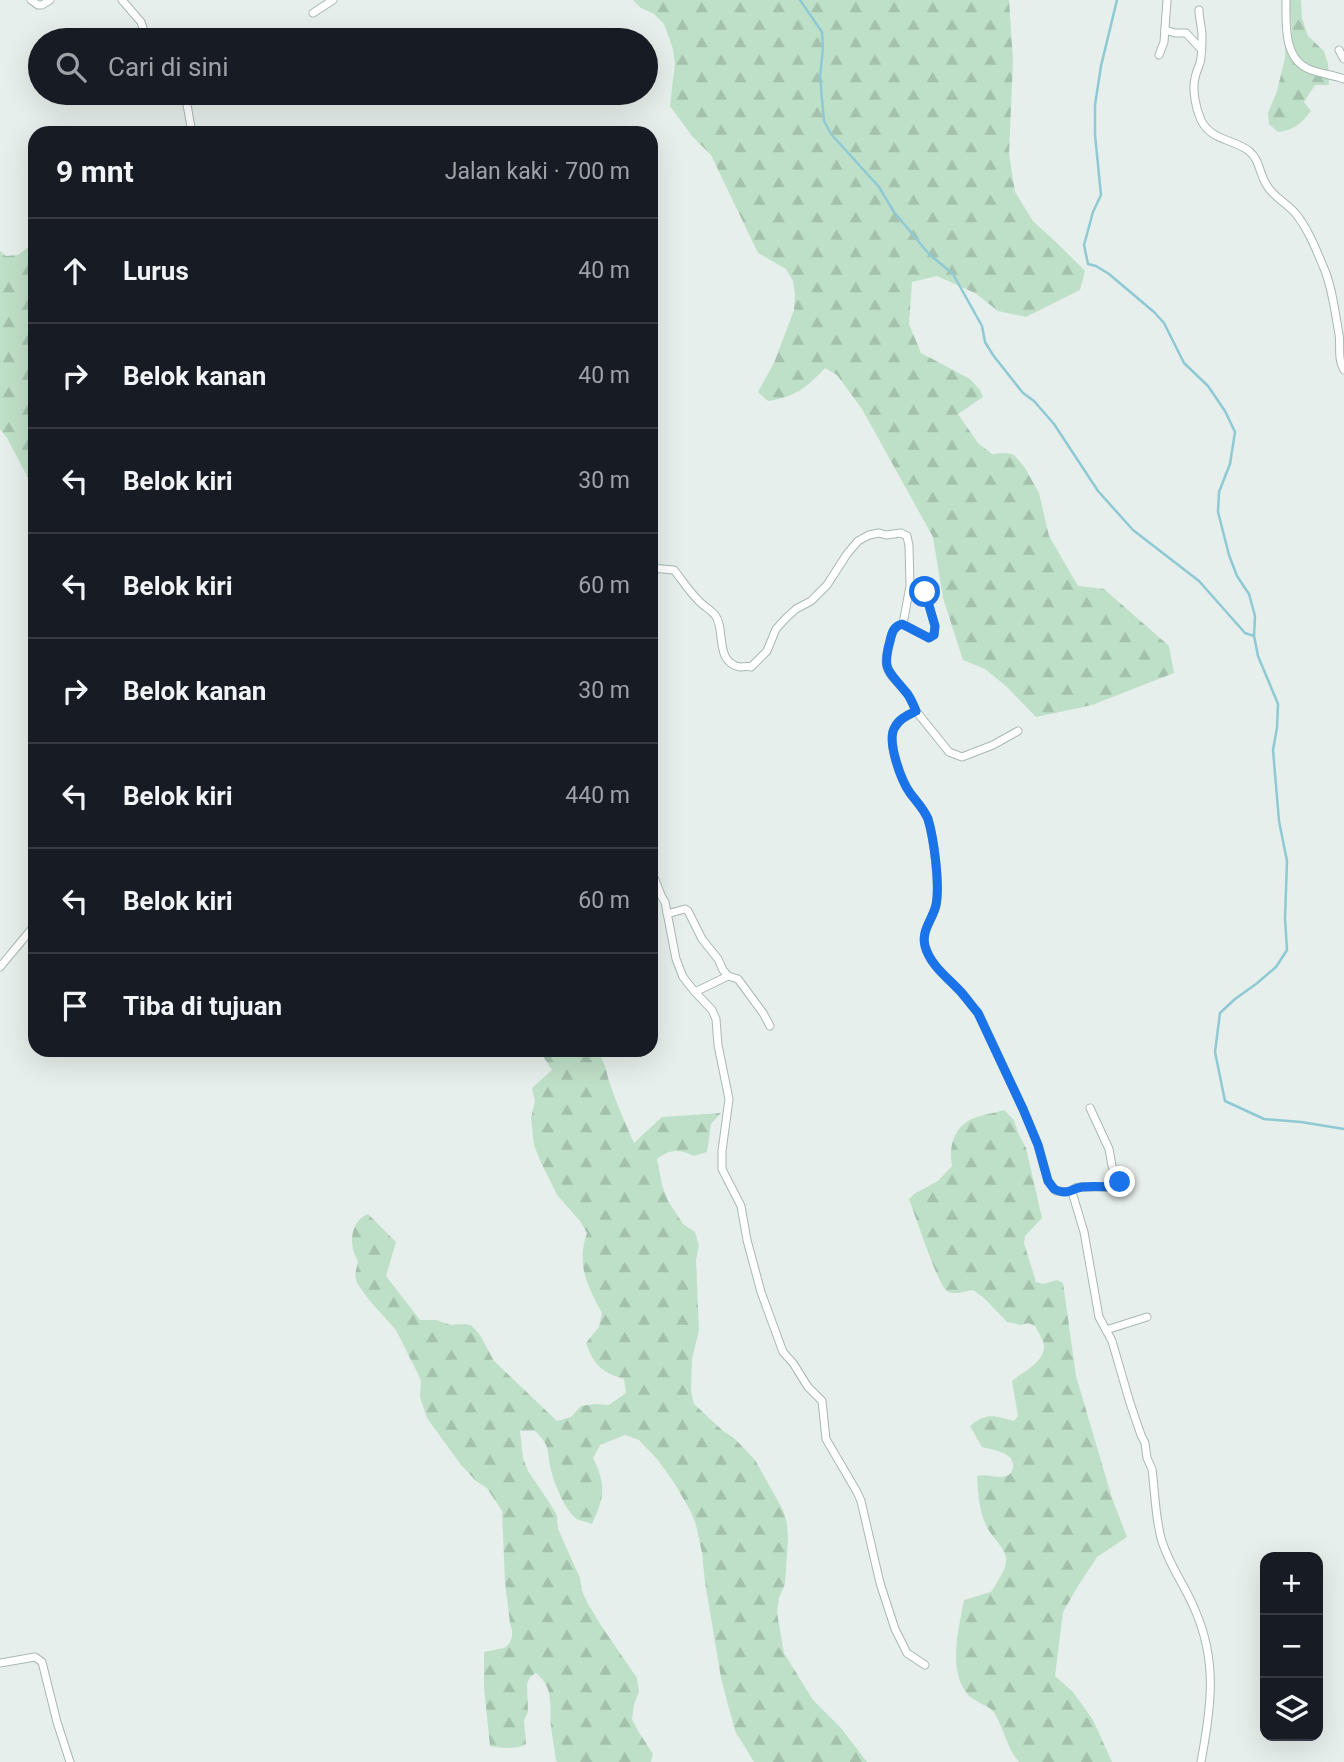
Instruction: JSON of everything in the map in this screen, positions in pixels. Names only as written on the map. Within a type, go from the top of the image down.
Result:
[{"type":"street","points":[[31,0],[38,5],[50,0]]},
{"type":"street","points":[[122,0],[143,28]]},
{"type":"street","points":[[313,13],[333,0]]},
{"type":"street","points":[[1159,55],[1164,42],[1167,0]]},
{"type":"street","points":[[1286,0],[1289,46],[1298,62],[1311,70],[1344,79]]},
{"type":"street","points":[[1199,10],[1201,49],[1194,82],[1203,123],[1217,137],[1239,145],[1253,154],[1266,185],[1295,213],[1305,227],[1325,269],[1339,336],[1339,359],[1344,370]]},
{"type":"street","points":[[1165,30],[1186,33],[1201,49]]},
{"type":"street","points":[[1339,50],[1344,58]]},
{"type":"street","points":[[186,105],[191,126]]},
{"type":"street","points":[[658,569],[674,570],[718,620],[721,648],[732,663],[739,667],[751,667],[767,651],[776,629],[827,585],[858,541],[869,535],[901,533],[907,536],[911,573],[902,624]]},
{"type":"street","points":[[925,592],[935,626],[934,635],[929,638],[898,624],[893,630],[887,657],[887,668],[895,681],[907,692],[916,711],[950,752],[962,757],[1018,732]]},
{"type":"street","points":[[916,711],[900,721],[893,728],[892,735],[894,757],[908,791],[927,816],[933,846],[937,901],[924,935],[925,946],[935,964],[978,1013],[1026,1116],[1048,1181],[1056,1191],[1071,1192],[1080,1187],[1118,1187],[1120,1182],[1090,1108]]},
{"type":"street","points":[[658,888],[665,902],[676,959],[683,977],[712,1010],[716,1019],[718,1045],[729,1099],[722,1169],[741,1206],[761,1292],[783,1353],[822,1401],[826,1439],[858,1492],[880,1583],[895,1629],[907,1653],[925,1665]]},
{"type":"street","points":[[667,914],[685,909],[688,911],[704,943],[718,959],[723,970],[728,976],[738,979],[770,1026]]},
{"type":"street","points":[[0,967],[28,933]]},
{"type":"street","points":[[695,992],[728,976]]},
{"type":"street","points":[[1071,1192],[1086,1241],[1099,1317],[1112,1341],[1152,1469],[1161,1538],[1170,1563],[1196,1611],[1203,1630],[1211,1683],[1208,1727],[1201,1762]]},
{"type":"street","points":[[1106,1330],[1147,1317]]},
{"type":"street","points":[[0,1663],[35,1657],[43,1662],[57,1722],[70,1762]]},
{"type":"green space","points":[[633,0],[1009,0],[1013,61],[1009,154],[1015,192],[1033,221],[1085,271],[1080,290],[1026,317],[998,311],[975,293],[937,276],[912,282],[909,324],[921,353],[970,379],[980,390],[983,397],[958,414],[978,443],[992,454],[1014,455],[1025,468],[1039,493],[1049,536],[1078,586],[1104,589],[1169,646],[1174,673],[1092,705],[1036,717],[985,669],[963,660],[943,598],[933,537],[862,409],[837,375],[825,368],[800,390],[778,399],[768,401],[758,392],[774,363],[794,310],[793,281],[786,269],[758,253],[711,155],[692,136],[670,106],[675,63],[673,49],[664,24]]},
{"type":"green space","points":[[1289,0],[1301,0],[1302,18],[1308,36],[1324,51],[1329,85],[1315,85],[1304,102],[1311,111],[1308,115],[1293,128],[1278,132],[1269,124],[1268,113],[1277,91],[1285,58],[1285,43],[1292,32]]},
{"type":"green space","points":[[28,247],[28,478],[0,429],[0,251],[6,256],[18,255]]},
{"type":"green space","points":[[544,1057],[600,1057],[634,1143],[662,1117],[721,1113],[711,1124],[707,1152],[694,1156],[675,1151],[657,1159],[668,1201],[683,1224],[695,1232],[699,1246],[696,1260],[699,1330],[692,1359],[691,1391],[694,1404],[755,1460],[783,1510],[788,1538],[785,1584],[777,1613],[784,1653],[813,1700],[841,1728],[867,1762],[754,1762],[735,1731],[721,1678],[696,1525],[675,1484],[639,1440],[625,1435],[600,1445],[593,1458],[602,1483],[599,1506],[592,1524],[578,1520],[568,1510],[561,1496],[552,1476],[546,1445],[535,1431],[520,1431],[523,1458],[528,1471],[557,1516],[558,1529],[580,1578],[588,1604],[637,1678],[639,1691],[632,1719],[653,1754],[651,1762],[556,1761],[549,1691],[536,1673],[530,1677],[527,1684],[528,1712],[524,1720],[526,1744],[512,1748],[490,1746],[484,1688],[484,1652],[504,1648],[512,1637],[505,1582],[502,1511],[487,1488],[461,1465],[427,1418],[420,1397],[421,1381],[396,1330],[357,1283],[355,1275],[358,1261],[352,1234],[357,1222],[368,1214],[396,1242],[386,1276],[420,1320],[471,1325],[480,1335],[494,1361],[557,1421],[571,1417],[581,1406],[609,1405],[626,1393],[624,1379],[599,1367],[586,1343],[599,1327],[602,1313],[583,1265],[587,1233],[557,1195],[534,1145],[531,1118],[535,1101],[532,1088],[552,1070]]},
{"type":"green space","points":[[1004,1110],[1014,1120],[1026,1148],[1042,1218],[1025,1236],[1024,1243],[1036,1282],[1043,1284],[1057,1280],[1063,1283],[1076,1376],[1112,1498],[1127,1537],[1097,1557],[1063,1612],[1055,1676],[1073,1692],[1093,1720],[1112,1762],[1019,1762],[1011,1751],[995,1714],[968,1695],[958,1674],[956,1662],[964,1600],[991,1592],[1006,1561],[1003,1549],[988,1529],[983,1517],[977,1476],[1006,1476],[1011,1473],[1013,1467],[1013,1462],[1007,1455],[982,1447],[970,1426],[991,1416],[1014,1421],[1018,1416],[1012,1381],[1036,1363],[1043,1353],[1044,1344],[1035,1326],[1007,1322],[973,1290],[956,1293],[947,1291],[933,1264],[909,1199],[938,1181],[952,1166],[952,1143],[963,1125],[977,1117]]},
{"type":"waterway","points":[[800,0],[822,32],[820,77],[824,121],[831,134],[879,187],[894,212],[929,254],[953,274],[982,326],[985,342],[993,355],[1023,393],[1034,401],[1054,424],[1098,491],[1133,530],[1199,581],[1245,633],[1254,636]]},
{"type":"waterway","points":[[1117,0],[1101,66],[1095,105],[1101,195],[1093,212],[1084,245],[1088,264],[1109,274],[1164,323],[1184,363],[1208,386],[1235,432],[1230,464],[1219,492],[1218,512],[1229,555],[1237,576],[1249,594],[1255,616],[1254,636],[1258,656],[1278,704],[1273,750],[1279,821],[1287,861],[1287,950],[1276,967],[1220,1013],[1215,1052],[1225,1101],[1264,1119],[1344,1129]]},
{"type":"route","points":[[925,592],[935,626],[934,635],[929,638],[898,624],[893,630],[887,657],[890,674],[907,692],[916,711],[900,721],[893,728],[892,735],[894,757],[908,791],[927,816],[933,846],[937,901],[924,935],[925,946],[935,964],[978,1013],[1023,1109],[1038,1145],[1048,1181],[1054,1189],[1071,1192],[1080,1187],[1118,1187],[1120,1182]]}]
